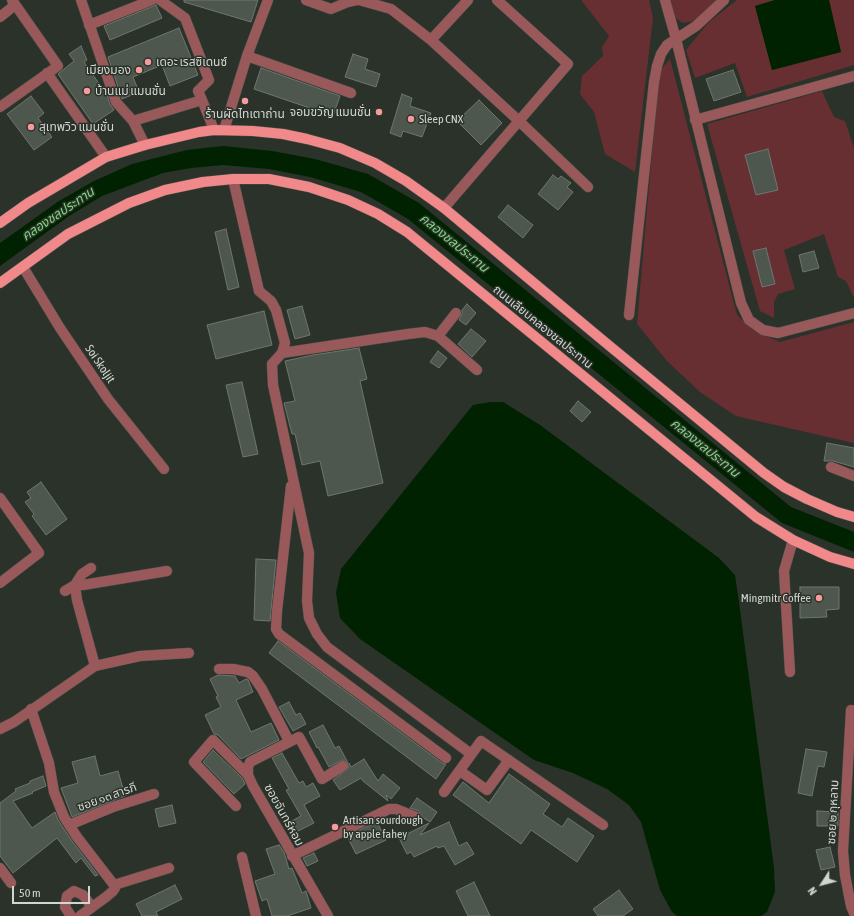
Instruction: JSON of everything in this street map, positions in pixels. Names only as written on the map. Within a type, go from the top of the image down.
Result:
[{"type":"main road","points":[[0,223],[28,203],[106,157],[145,145],[219,130],[283,134],[340,148],[375,163],[406,181],[444,208],[764,473],[784,487],[807,499],[837,512],[854,517]]},
{"type":"main road","name":"ถนนเลียบคลองชลประทาน","points":[[0,283],[68,234],[129,203],[164,190],[184,185],[233,179],[269,179],[309,187],[348,200],[378,214],[407,232],[756,517],[793,540],[830,557],[854,564]]},
{"type":"street","points":[[82,0],[89,25],[116,102],[133,121],[145,145]]},
{"type":"street","points":[[89,25],[152,0]]},
{"type":"street","points":[[160,0],[185,18],[209,80],[198,91],[219,130]]},
{"type":"street","points":[[219,130],[268,0]]},
{"type":"street","points":[[306,0],[331,9],[353,0],[390,9],[431,40],[588,187]]},
{"type":"street","points":[[431,40],[468,0]]},
{"type":"street","points":[[444,208],[568,64],[496,0]]},
{"type":"street","points":[[665,0],[741,303],[750,320],[763,330],[778,333],[854,313]]},
{"type":"street","points":[[628,315],[654,82],[661,54],[667,45],[696,26],[724,0]]},
{"type":"street","points":[[0,17],[14,3],[58,66],[0,107]]},
{"type":"street","points":[[247,56],[351,93]]},
{"type":"street","points":[[47,73],[106,157]]},
{"type":"street","points":[[695,120],[854,76]]},
{"type":"street","points":[[133,121],[202,100]]},
{"type":"street","points":[[233,179],[259,291],[271,301],[276,310],[285,343],[282,353],[272,364],[273,385],[309,553],[307,601],[309,618],[317,634],[327,647],[340,658],[471,754]]},
{"type":"street","name":"Soi Skoljit","points":[[23,267],[60,328],[108,399],[164,469]]},
{"type":"street","points":[[438,336],[456,313]]},
{"type":"street","points":[[282,353],[425,332],[438,336],[477,370]]},
{"type":"street","points":[[831,466],[854,476]]},
{"type":"street","points":[[292,476],[276,630],[279,634],[446,758]]},
{"type":"street","points":[[0,498],[40,552],[0,583]]},
{"type":"street","points":[[790,672],[784,571],[793,540]]},
{"type":"street","points":[[91,568],[82,574],[75,585],[77,600],[95,666]]},
{"type":"street","points":[[64,590],[75,585],[83,585],[167,571]]},
{"type":"street","points":[[0,729],[14,722],[95,666],[140,656],[189,653]]},
{"type":"street","points":[[219,669],[233,669],[248,672],[253,676],[262,689],[289,741]]},
{"type":"street","points":[[31,709],[49,764],[54,792],[64,817],[115,888],[80,916]]},
{"type":"street","name":"ซอย ๒ กุหลาบ","points":[[852,710],[844,851],[845,876],[854,913]]},
{"type":"street","points":[[248,775],[248,767],[250,762],[299,737],[322,779],[343,766]]},
{"type":"street","name":"ซอยจันทร์หอม","points":[[236,806],[194,762],[212,740],[248,775],[292,856],[328,916]]},
{"type":"street","points":[[444,792],[481,741],[603,825]]},
{"type":"street","points":[[460,770],[487,790],[509,760]]},
{"type":"street","name":"ซอย ๑๓ สารภี","points":[[69,825],[113,807],[154,794]]},
{"type":"street","points":[[292,856],[389,809],[396,809],[416,817]]},
{"type":"street","points":[[242,857],[256,916]]},
{"type":"street","points":[[0,868],[11,883]]},
{"type":"street","points":[[114,885],[168,868]]},
{"type":"street","points":[[71,916],[65,907],[67,896],[74,891],[83,894],[92,907]]},
{"type":"shaded area","points":[[581,0],[649,0],[653,18],[635,172],[605,154],[594,112],[580,94],[582,76],[603,56],[602,47],[609,36]]},
{"type":"shaded area","points":[[667,0],[718,0],[703,15],[693,21],[683,23],[674,17]]},
{"type":"shaded area","points":[[737,0],[775,0],[755,6],[772,70],[841,52],[829,0],[854,0],[854,65],[747,97],[735,63],[695,78],[686,50],[709,22]]},
{"type":"shaded area","points":[[670,59],[737,315],[753,330],[780,342],[854,322],[854,443],[736,416],[700,392],[667,361],[637,324],[659,72]]},
{"type":"shaded area","points":[[822,91],[834,117],[845,121],[854,148],[854,298],[846,281],[838,277],[824,234],[784,250],[795,289],[778,294],[774,302],[774,318],[760,311],[707,124]]},
{"type":"water","points":[[775,0],[829,0],[841,52],[772,70],[755,6]]},
{"type":"water","name":"คลองชลประทาน","points":[[223,146],[272,151],[315,159],[368,174],[419,203],[791,507],[854,532],[854,552],[782,523],[408,219],[361,192],[310,177],[269,169],[223,165],[191,168],[163,173],[102,196],[69,216],[0,266],[0,243],[59,201],[94,181],[132,164],[187,150]]},
{"type":"water","points":[[490,402],[503,402],[540,425],[719,558],[735,575],[774,868],[775,892],[767,912],[761,916],[677,916],[672,912],[660,890],[641,822],[629,805],[607,789],[573,773],[534,760],[360,639],[340,618],[336,593],[341,569],[473,405]]},
{"type":"building","points":[[184,0],[258,0],[251,22],[184,2]]},
{"type":"building","points":[[156,5],[162,18],[110,40],[104,26]]},
{"type":"building","name":"เดอะ เรสซิเดนซ์","points":[[179,28],[198,75],[170,86],[162,65],[133,77],[139,92],[122,99],[108,57]]},
{"type":"building","name":"บ้านแม่ แมนชั่น","points":[[81,46],[87,60],[84,62],[107,95],[114,110],[93,124],[58,74],[74,61],[69,54]]},
{"type":"building","points":[[353,54],[368,59],[365,69],[380,74],[376,87],[345,77]]},
{"type":"building","points":[[261,68],[340,96],[333,116],[254,89]]},
{"type":"building","points":[[733,70],[741,92],[714,101],[706,79]]},
{"type":"building","name":"Sleep CNX","points":[[402,94],[412,98],[410,106],[431,113],[422,137],[403,131],[401,137],[390,133]]},
{"type":"building","name":"สุเทพวิว แมนชั่น","points":[[31,96],[44,113],[38,118],[52,137],[34,150],[7,114]]},
{"type":"building","points":[[479,100],[502,123],[481,145],[457,121]]},
{"type":"building","points":[[768,149],[778,190],[756,195],[745,155]]},
{"type":"building","points":[[553,175],[558,179],[561,176],[571,183],[567,187],[573,192],[558,210],[538,194]]},
{"type":"building","points":[[508,205],[533,225],[523,238],[498,217]]},
{"type":"building","points":[[226,229],[239,287],[228,290],[215,232]]},
{"type":"building","points":[[766,248],[775,284],[762,287],[753,251]]},
{"type":"building","points":[[814,251],[819,268],[803,272],[799,255]]},
{"type":"building","points":[[467,304],[476,313],[466,325],[459,320],[462,310]]},
{"type":"building","points":[[302,306],[310,335],[295,339],[287,310]]},
{"type":"building","points":[[264,311],[272,345],[216,359],[207,325]]},
{"type":"building","points":[[471,329],[486,341],[472,357],[458,344]]},
{"type":"building","points":[[359,348],[367,379],[360,381],[383,483],[328,496],[320,461],[302,465],[295,434],[292,434],[284,403],[295,401],[285,361]]},
{"type":"building","points":[[438,351],[447,358],[439,368],[430,362]]},
{"type":"building","points":[[242,382],[258,454],[243,457],[226,385]]},
{"type":"building","points":[[578,401],[591,412],[582,422],[570,411]]},
{"type":"building","points":[[827,443],[854,448],[854,467],[833,461],[824,461]]},
{"type":"building","points":[[41,482],[67,519],[46,535],[32,516],[34,514],[25,502],[31,498],[27,492]]},
{"type":"building","points":[[256,559],[276,560],[270,621],[254,620]]},
{"type":"building","name":"Mingmitr Coffee","points":[[800,587],[839,587],[839,609],[826,610],[827,617],[800,618]]},
{"type":"building","points":[[278,641],[442,763],[446,764],[436,779],[269,653]]},
{"type":"building","points":[[218,675],[235,676],[239,683],[246,679],[248,680],[253,692],[236,700],[251,732],[271,723],[279,740],[241,759],[218,735],[214,734],[205,715],[221,707],[216,697],[218,696],[210,679]]},
{"type":"building","points":[[289,702],[296,715],[300,713],[306,724],[293,731],[279,707]]},
{"type":"building","points":[[323,725],[335,748],[339,746],[348,763],[342,760],[329,767],[309,732]]},
{"type":"building","points":[[806,749],[827,752],[824,767],[818,766],[812,796],[798,793]]},
{"type":"building","points":[[213,750],[243,779],[245,784],[234,794],[203,762]]},
{"type":"building","points":[[282,753],[299,783],[303,781],[306,787],[313,783],[320,796],[304,805],[314,823],[294,833],[288,823],[301,816],[286,790],[289,789],[272,758]]},
{"type":"building","points":[[95,756],[100,776],[118,771],[127,795],[72,817],[61,788],[78,783],[72,762]]},
{"type":"building","points":[[364,759],[378,781],[383,774],[400,788],[391,799],[386,795],[388,801],[361,778],[340,790],[333,780],[348,769],[349,763],[351,767]]},
{"type":"building","points":[[509,774],[550,804],[543,814],[562,827],[568,818],[594,836],[577,862],[531,830],[521,844],[453,795],[463,782],[489,803]]},
{"type":"building","points":[[43,776],[46,786],[13,801],[32,828],[55,812],[58,820],[72,841],[98,875],[95,876],[81,858],[76,863],[57,838],[13,873],[0,856],[0,803],[16,791],[15,789]]},
{"type":"building","points":[[417,798],[437,812],[430,822],[422,817],[419,811],[410,808]]},
{"type":"building","points":[[172,805],[176,823],[159,827],[155,809]]},
{"type":"building","points":[[817,811],[838,812],[838,826],[817,826]]},
{"type":"building","points":[[377,822],[386,840],[356,854],[347,836]]},
{"type":"building","points":[[449,822],[459,846],[467,842],[474,854],[455,865],[444,846],[438,848],[437,846],[414,857],[411,852],[407,854],[399,838],[429,823],[420,835]]},
{"type":"building","points":[[279,845],[284,852],[289,869],[292,868],[302,893],[306,891],[311,908],[287,916],[272,916],[267,899],[262,901],[255,881],[275,874],[266,849]]},
{"type":"building","points":[[830,847],[835,867],[821,870],[816,850]]},
{"type":"building","points":[[314,853],[318,861],[307,866],[303,858]]},
{"type":"building","points":[[474,882],[490,916],[468,916],[456,891]]},
{"type":"building","points":[[175,885],[182,899],[156,912],[158,916],[142,916],[136,904]]},
{"type":"building","points":[[619,890],[633,909],[623,916],[598,916],[593,909]]},
{"type":"place","name":"เดอะ เรสซิเดนซ์","points":[[148,62]]},
{"type":"place","name":"เมียงมอง","points":[[139,70]]},
{"type":"place","name":"บ้านแม่ แมนชั่น","points":[[87,91]]},
{"type":"place","name":"ร้านผัดไทเตาถ่าน","points":[[245,101]]},
{"type":"place","name":"จอมขวัญ แมนชั่น","points":[[379,112]]},
{"type":"place","name":"Sleep CNX","points":[[411,119]]},
{"type":"place","name":"สุเทพวิว แมนชั่น","points":[[31,127]]},
{"type":"place","name":"Mingmitr Coffee","points":[[819,598]]},
{"type":"place","name":"Artisan sourdough by apple fahey","points":[[335,827]]}]
